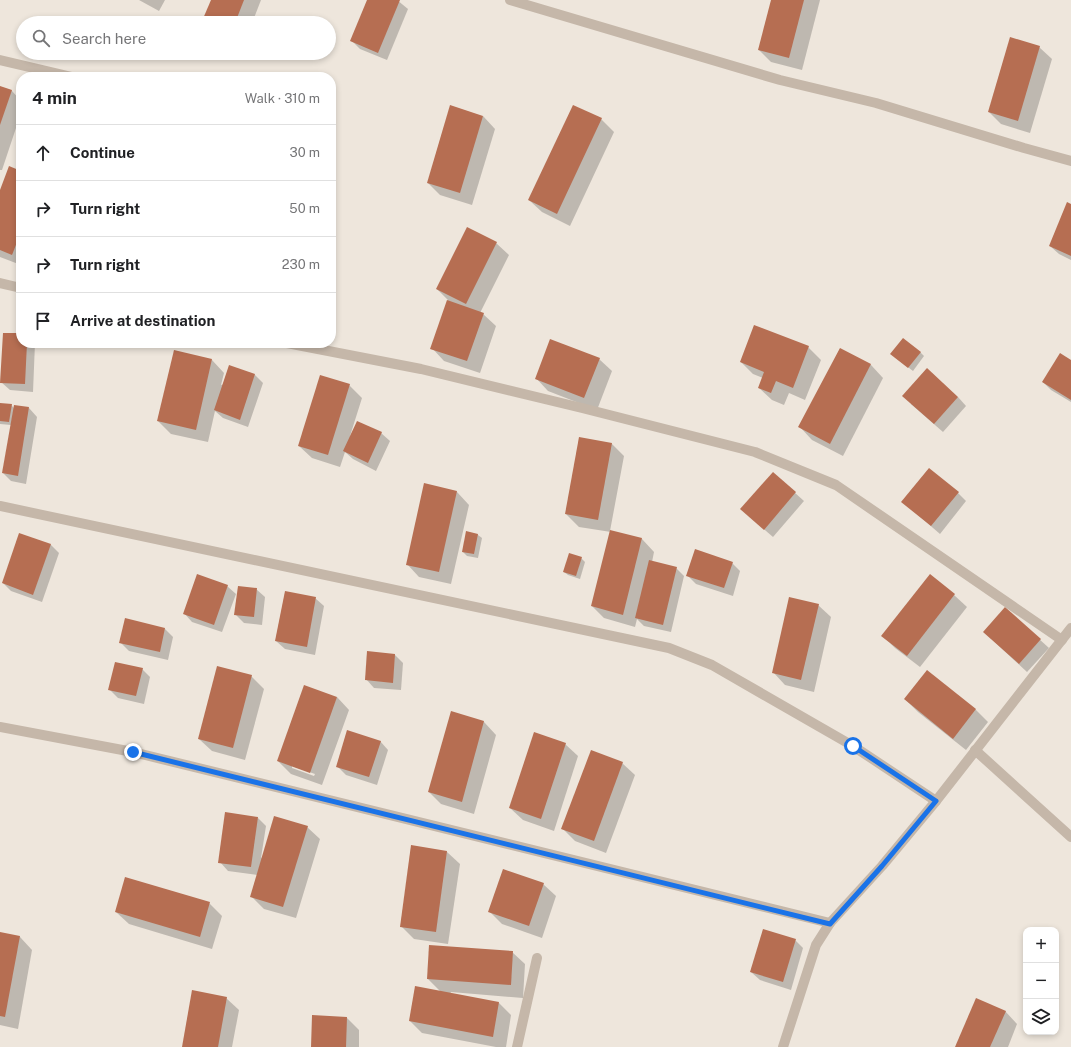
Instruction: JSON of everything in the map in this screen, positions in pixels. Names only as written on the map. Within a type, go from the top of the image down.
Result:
[{"type":"street","points":[[510,0],[780,80],[876,103],[1071,161]]},
{"type":"street","points":[[0,60],[51,72]]},
{"type":"street","points":[[0,283],[16,287]]},
{"type":"street","points":[[313,348],[421,369],[755,452],[836,485],[1062,640]]},
{"type":"street","points":[[0,506],[669,648],[712,665],[853,746],[936,801]]},
{"type":"street","points":[[783,1047],[816,945],[830,924],[882,866],[936,801],[1071,628]]},
{"type":"street","points":[[0,728],[133,752],[830,924]]},
{"type":"street","points":[[975,750],[1071,837]]},
{"type":"street","points":[[517,1047],[537,958]]},
{"type":"building","points":[[211,0],[244,0],[238,16],[204,16]]},
{"type":"building","points":[[367,0],[400,0],[378,53],[350,41]]},
{"type":"building","points":[[771,0],[804,0],[789,58],[758,50]]},
{"type":"building","points":[[1010,37],[1040,46],[1018,121],[988,112]]},
{"type":"building","points":[[0,86],[12,90],[0,125]]},
{"type":"building","points":[[450,105],[483,116],[460,193],[427,183]]},
{"type":"building","points":[[573,105],[602,118],[557,214],[528,200]]},
{"type":"building","points":[[9,166],[16,169],[16,245],[12,255],[0,250],[0,190]]},
{"type":"building","points":[[1067,202],[1071,204],[1071,256],[1049,246]]},
{"type":"building","points":[[467,227],[497,242],[466,304],[436,289]]},
{"type":"building","points":[[447,300],[484,313],[467,361],[430,349]]},
{"type":"building","points":[[754,325],[809,346],[793,388],[776,381],[771,393],[758,388],[764,372],[740,362]]},
{"type":"building","points":[[3,333],[16,333],[16,348],[27,348],[25,384],[0,383]]},
{"type":"building","points":[[903,338],[921,352],[908,368],[890,354]]},
{"type":"building","points":[[550,339],[600,358],[584,398],[535,379]]},
{"type":"building","points":[[840,348],[871,364],[830,444],[798,427]]},
{"type":"building","points":[[174,350],[212,359],[196,430],[157,421]]},
{"type":"building","points":[[1060,353],[1071,360],[1071,400],[1042,382]]},
{"type":"building","points":[[229,365],[255,374],[240,420],[214,410]]},
{"type":"building","points":[[927,368],[958,397],[934,424],[902,396]]},
{"type":"building","points":[[320,375],[350,384],[328,455],[298,446]]},
{"type":"building","points":[[0,403],[12,404],[9,422],[0,421]]},
{"type":"building","points":[[14,405],[29,407],[18,476],[2,473]]},
{"type":"building","points":[[357,421],[382,432],[368,463],[343,451]]},
{"type":"building","points":[[579,437],[612,443],[598,520],[565,514]]},
{"type":"building","points":[[929,468],[959,492],[931,526],[901,502]]},
{"type":"building","points":[[773,472],[796,492],[764,530],[740,509]]},
{"type":"building","points":[[424,483],[457,491],[439,572],[406,565]]},
{"type":"building","points":[[610,530],[642,538],[623,615],[591,606]]},
{"type":"building","points":[[466,531],[478,534],[474,554],[462,552]]},
{"type":"building","points":[[19,533],[51,544],[33,595],[2,583]]},
{"type":"building","points":[[695,549],[733,562],[724,588],[686,576]]},
{"type":"building","points":[[569,553],[582,557],[576,576],[563,572]]},
{"type":"building","points":[[649,560],[677,567],[663,625],[635,618]]},
{"type":"building","points":[[197,574],[228,585],[214,625],[183,614]]},
{"type":"building","points":[[930,574],[955,594],[907,656],[881,636]]},
{"type":"building","points":[[238,586],[257,588],[254,617],[234,615]]},
{"type":"building","points":[[285,591],[316,597],[307,647],[275,641]]},
{"type":"building","points":[[789,597],[819,604],[801,680],[772,673]]},
{"type":"building","points":[[1005,607],[1041,639],[1019,664],[983,632]]},
{"type":"building","points":[[125,618],[165,628],[160,652],[119,643]]},
{"type":"building","points":[[367,651],[395,654],[393,683],[365,680]]},
{"type":"building","points":[[115,662],[143,668],[136,696],[108,690]]},
{"type":"building","points":[[217,666],[252,675],[233,748],[198,739]]},
{"type":"building","points":[[927,670],[976,709],[953,739],[904,699]]},
{"type":"building","points":[[304,685],[337,697],[310,773],[277,761]]},
{"type":"building","points":[[451,711],[484,721],[462,802],[428,792]]},
{"type":"building","points":[[347,730],[381,741],[369,777],[336,767]]},
{"type":"building","points":[[534,732],[566,743],[541,819],[509,808]]},
{"type":"building","points":[[591,750],[623,762],[594,841],[561,829]]},
{"type":"building","points":[[225,812],[258,817],[251,867],[218,863]]},
{"type":"building","points":[[274,816],[308,826],[283,907],[250,897]]},
{"type":"building","points":[[411,845],[447,851],[436,932],[400,927]]},
{"type":"building","points":[[503,869],[544,883],[529,926],[488,912]]},
{"type":"building","points":[[125,877],[210,902],[200,937],[115,912]]},
{"type":"building","points":[[763,929],[796,939],[783,982],[750,972]]},
{"type":"building","points":[[0,932],[20,936],[5,1017],[0,1016]]},
{"type":"building","points":[[429,945],[513,951],[511,985],[427,979]]},
{"type":"building","points":[[415,986],[499,1002],[493,1037],[409,1021]]},
{"type":"building","points":[[192,990],[227,997],[218,1047],[182,1047]]},
{"type":"building","points":[[976,998],[1006,1011],[990,1047],[955,1047]]},
{"type":"building","points":[[312,1015],[347,1017],[346,1047],[311,1047]]},
{"type":"route","points":[[133,752],[830,924],[882,866],[936,801],[853,746]]}]
